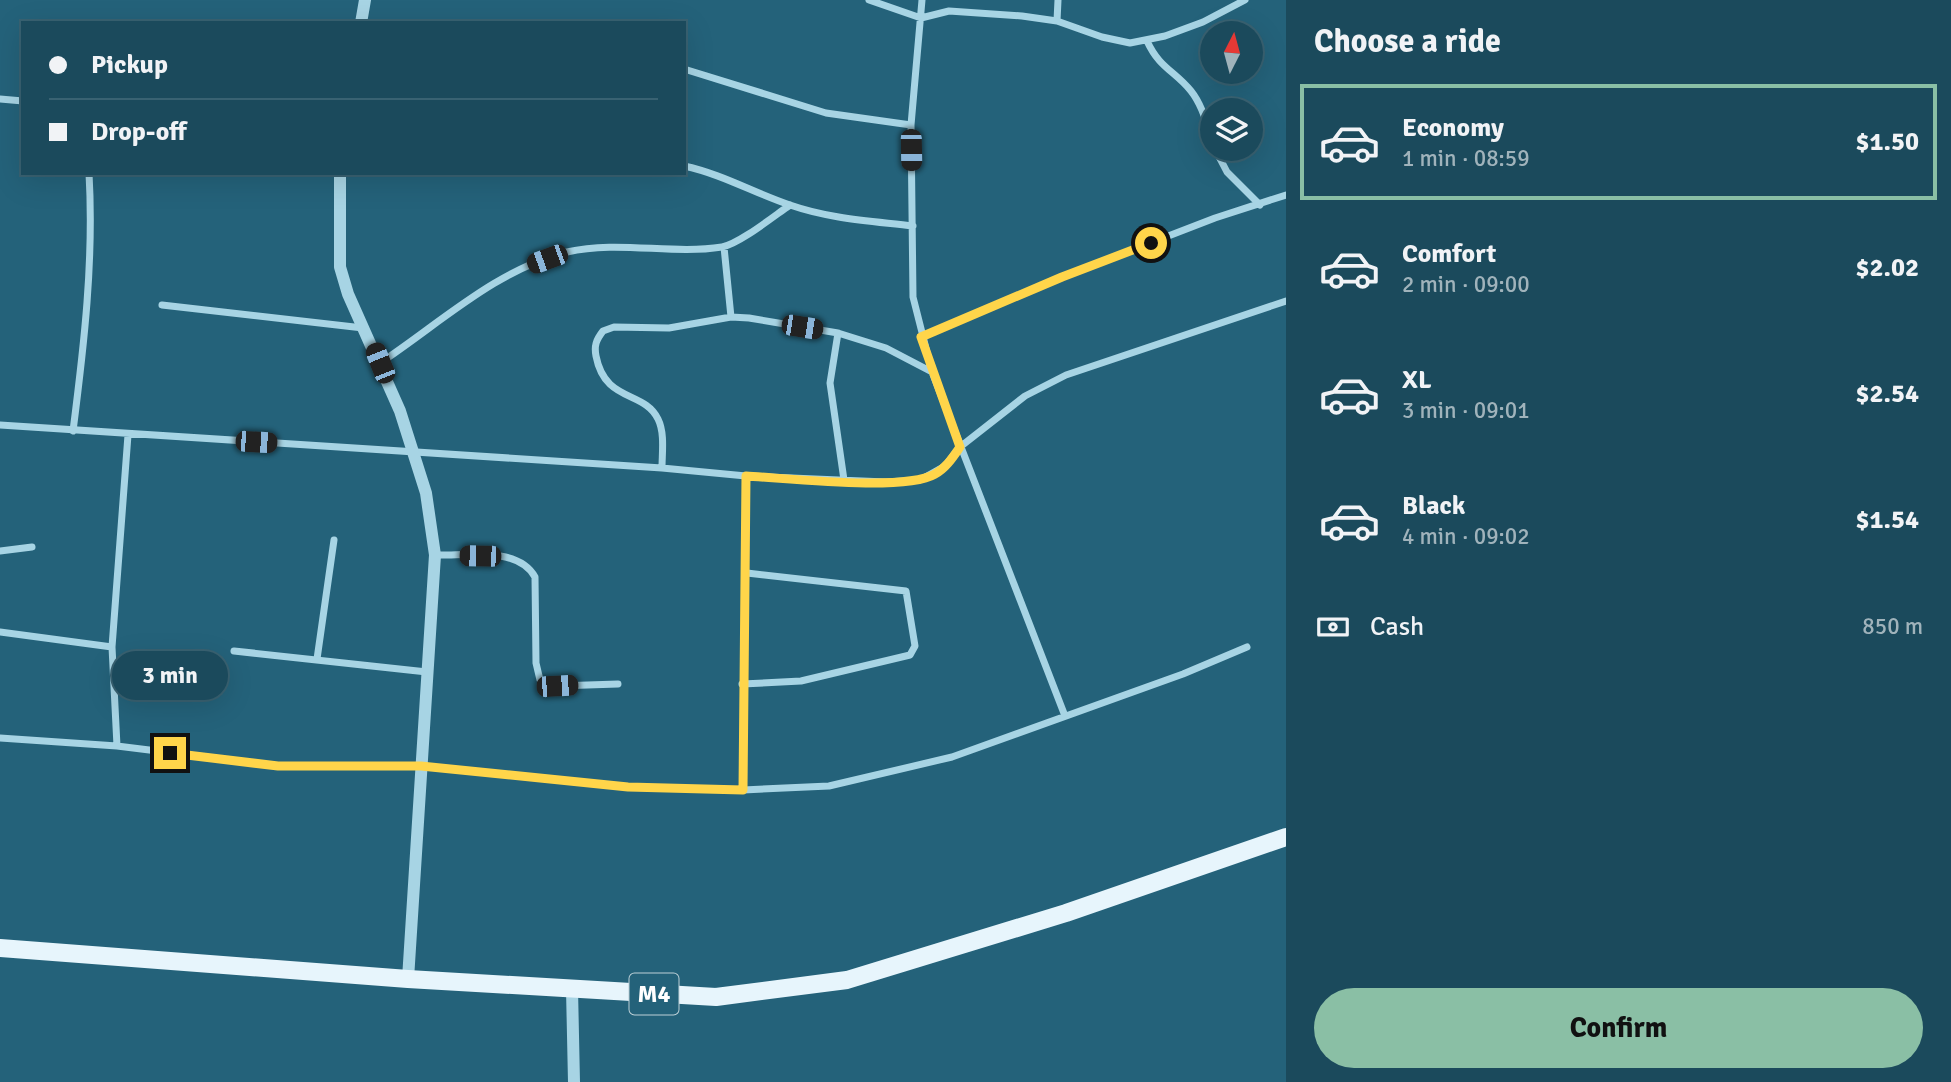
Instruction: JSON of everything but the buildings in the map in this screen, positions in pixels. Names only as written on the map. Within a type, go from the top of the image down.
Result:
[{"type":"main road","name":"M4","points":[[0,947],[408,979],[716,997],[847,980],[1066,914],[1286,836]]},
{"type":"street","points":[[361,21],[365,0]]},
{"type":"street","points":[[869,0],[920,18],[937,13],[963,11],[1057,21],[1101,37],[1130,43],[1147,41],[1203,22],[1245,0]]},
{"type":"street","points":[[922,0],[911,125],[913,297],[932,372],[1065,716]]},
{"type":"street","points":[[1057,21],[1058,0]]},
{"type":"street","points":[[1147,41],[1156,60],[1190,90],[1200,107]]},
{"type":"street","points":[[686,70],[826,113],[911,125]]},
{"type":"street","points":[[0,101],[21,101]]},
{"type":"street","points":[[1221,161],[1227,172],[1259,205]]},
{"type":"street","points":[[686,167],[732,180],[790,205],[834,217],[913,226]]},
{"type":"street","points":[[73,431],[84,353],[90,266],[89,175]]},
{"type":"street","points":[[340,175],[340,267],[348,294],[366,328],[413,451],[426,493],[435,555],[408,979]]},
{"type":"street","points":[[921,337],[1062,277],[1215,218],[1286,195]]},
{"type":"street","points":[[380,363],[487,288],[528,266],[565,253],[602,246],[724,247],[790,205]]},
{"type":"street","points":[[724,247],[731,317]]},
{"type":"street","points":[[0,425],[662,468],[746,476],[920,480],[945,467],[960,447],[1025,396],[1066,375],[1286,301]]},
{"type":"street","points":[[162,305],[366,328]]},
{"type":"street","points":[[662,468],[662,432],[658,418],[603,378],[595,348],[597,338],[603,331],[614,327],[669,328],[731,317],[838,333],[886,348],[932,372]]},
{"type":"street","points":[[838,333],[830,383],[844,480]]},
{"type":"street","points":[[117,746],[112,647],[128,435]]},
{"type":"street","points":[[743,790],[746,476]]},
{"type":"street","points":[[317,659],[334,540]]},
{"type":"street","points":[[0,551],[32,547]]},
{"type":"street","points":[[435,555],[502,557],[529,567],[535,577],[536,663],[541,680],[557,686],[618,684]]},
{"type":"street","points":[[742,684],[801,681],[910,655],[915,646],[906,591],[747,572]]},
{"type":"street","points":[[0,632],[112,647]]},
{"type":"street","points":[[0,738],[117,746],[278,766],[421,766],[628,787],[743,790],[829,786],[952,757],[1183,674],[1247,647]]},
{"type":"street","points":[[234,650],[427,672]]},
{"type":"street","points":[[572,989],[574,1082]]},
{"type":"route","points":[[170,753],[278,766],[421,766],[628,787],[743,790],[746,476],[886,482],[920,480],[934,475],[945,467],[960,447],[921,337],[1062,277],[1151,243]]}]
